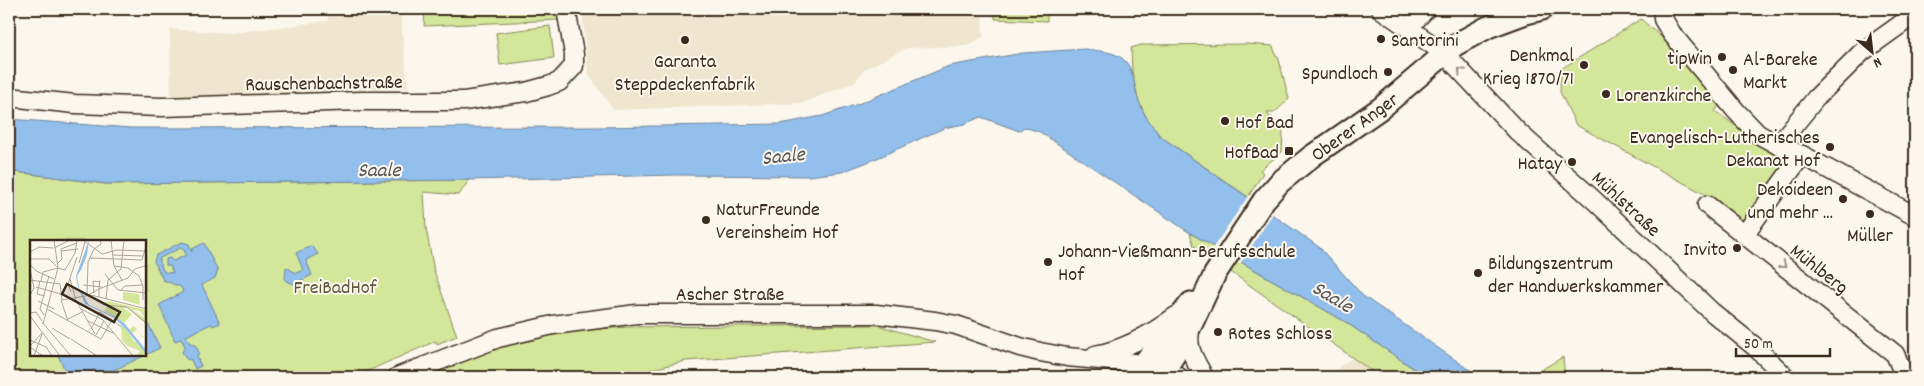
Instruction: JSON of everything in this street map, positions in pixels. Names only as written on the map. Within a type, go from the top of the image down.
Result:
[{"type":"main road","name":"Oberer Anger","points":[[1156,373],[1219,268],[1271,190],[1293,171],[1380,108],[1444,53],[1466,38],[1488,27],[1542,9]]},
{"type":"street","name":"Rauschenbachstraße","points":[[9,97],[75,104],[162,107],[362,101],[464,101],[526,92],[558,82],[574,66],[574,54],[566,9]]},
{"type":"street","name":"Mühlstraße","points":[[1381,9],[1444,53],[1518,132],[1595,201],[1712,312],[1754,346],[1786,377]]},
{"type":"street","points":[[1408,28],[1426,9]]},
{"type":"street","points":[[1663,9],[1663,20],[1672,34],[1736,111],[1758,134],[1802,155],[1915,216]]},
{"type":"street","points":[[1778,145],[1816,98],[1862,52],[1915,14]]},
{"type":"street","points":[[1744,235],[1802,155]]},
{"type":"street","name":"Mühlberg","points":[[1707,205],[1895,354],[1903,372]]},
{"type":"street","points":[[1192,313],[1188,337],[1189,347],[1204,377]]},
{"type":"street","name":"Ascher Straße","points":[[1067,357],[1098,355],[1124,347],[1192,313]]},
{"type":"street","name":"Ascher Straße","points":[[397,377],[498,338],[553,325],[637,314],[876,314],[956,325],[1020,347],[1156,373]]},
{"type":"shaded area","points":[[328,9],[400,9],[408,88],[171,99],[170,29],[231,33],[328,21]]},
{"type":"shaded area","points":[[582,9],[982,9],[983,37],[967,46],[907,48],[865,69],[855,82],[803,103],[613,110],[588,73]]},
{"type":"shaded area","points":[[1352,358],[1380,377],[1326,377]]},
{"type":"green space","points":[[425,9],[556,9],[558,20],[424,26]]},
{"type":"green space","points":[[995,9],[1047,9],[1047,21],[995,19]]},
{"type":"green space","points":[[1641,19],[1687,60],[1722,102],[1715,111],[1781,158],[1784,170],[1743,224],[1708,196],[1576,125],[1560,92],[1561,69]]},
{"type":"green space","points":[[550,26],[554,58],[500,65],[496,33]]},
{"type":"green space","name":"Hof Bad","points":[[1248,44],[1273,46],[1276,56],[1278,56],[1289,99],[1274,113],[1267,113],[1283,132],[1282,152],[1260,170],[1263,173],[1248,197],[1160,136],[1146,117],[1138,99],[1132,72],[1131,48],[1141,45]]},
{"type":"green space","name":"FreiBadHof","points":[[9,171],[106,184],[469,180],[459,195],[424,192],[426,228],[434,271],[457,336],[437,344],[436,341],[354,377],[9,377]]},
{"type":"green space","points":[[1190,233],[1344,321],[1426,377],[1380,377],[1194,246]]},
{"type":"green space","points":[[877,325],[935,342],[686,361],[619,377],[417,377],[492,349],[570,331],[628,327]]},
{"type":"green space","points":[[1563,357],[1565,377],[1529,377]]},
{"type":"water","name":"Saale","points":[[1085,49],[1115,54],[1127,63],[1132,72],[1142,109],[1160,136],[1319,247],[1363,296],[1480,377],[1426,377],[1344,321],[1190,233],[1040,132],[1024,127],[1019,131],[981,117],[964,124],[944,128],[842,172],[809,176],[675,175],[469,180],[106,184],[9,171],[9,119],[131,128],[596,127],[780,124],[822,116],[858,104],[949,66],[1023,53]]},
{"type":"water","points":[[182,242],[189,244],[192,252],[192,249],[204,243],[218,271],[215,278],[202,285],[220,323],[213,326],[211,324],[186,336],[199,352],[197,357],[201,366],[195,369],[191,360],[186,359],[182,352],[185,346],[181,339],[175,341],[159,305],[183,292],[181,287],[163,280],[154,261],[156,255]],"holes":[[[180,248],[184,250],[186,255],[173,261],[170,258],[166,259],[166,265],[170,266],[173,273],[164,272],[159,261],[160,258]]]},
{"type":"water","points":[[311,246],[318,254],[306,260],[312,275],[294,284],[285,280],[286,267],[296,273],[303,270],[296,253]]},
{"type":"water","points":[[146,319],[160,348],[146,355]]},
{"type":"water","points":[[58,356],[143,356],[100,377],[68,377]]},
{"type":"pier","points":[[1249,195],[1274,212],[1240,264],[1212,249]]},
{"type":"place","name":"Santorini","points":[[1381,39]]},
{"type":"place","name":"Garanta Steppdeckenfabrik","points":[[685,40]]},
{"type":"place","name":"tipWin","points":[[1722,57]]},
{"type":"place","name":"Denkmal Krieg 1870/71","points":[[1584,65]]},
{"type":"place","name":"Al-Bareke Markt","points":[[1733,70]]},
{"type":"place","name":"Spundloch","points":[[1388,72]]},
{"type":"place","name":"Lorenzkirche","points":[[1606,94]]},
{"type":"place","name":"Hof Bad","points":[[1225,121]]},
{"type":"place","name":"Evangelisch-Lutherisches Dekanat Hof","points":[[1830,147]]},
{"type":"place","name":"HofBad","points":[[1289,151]]},
{"type":"place","name":"Hatay","points":[[1572,162]]},
{"type":"place","name":"Dekoideen und mehr ...","points":[[1843,199]]},
{"type":"place","name":"Müller","points":[[1870,214]]},
{"type":"place","name":"NaturFreunde Vereinsheim Hof","points":[[706,220]]},
{"type":"place","name":"Invito","points":[[1737,248]]},
{"type":"place","name":"Johann-Vießmann-Berufsschule Hof","points":[[1048,262]]},
{"type":"place","name":"Bildungszentrum der Handwerkskammer","points":[[1478,273]]},
{"type":"place","name":"Rotes Schloss","points":[[1218,332]]}]
